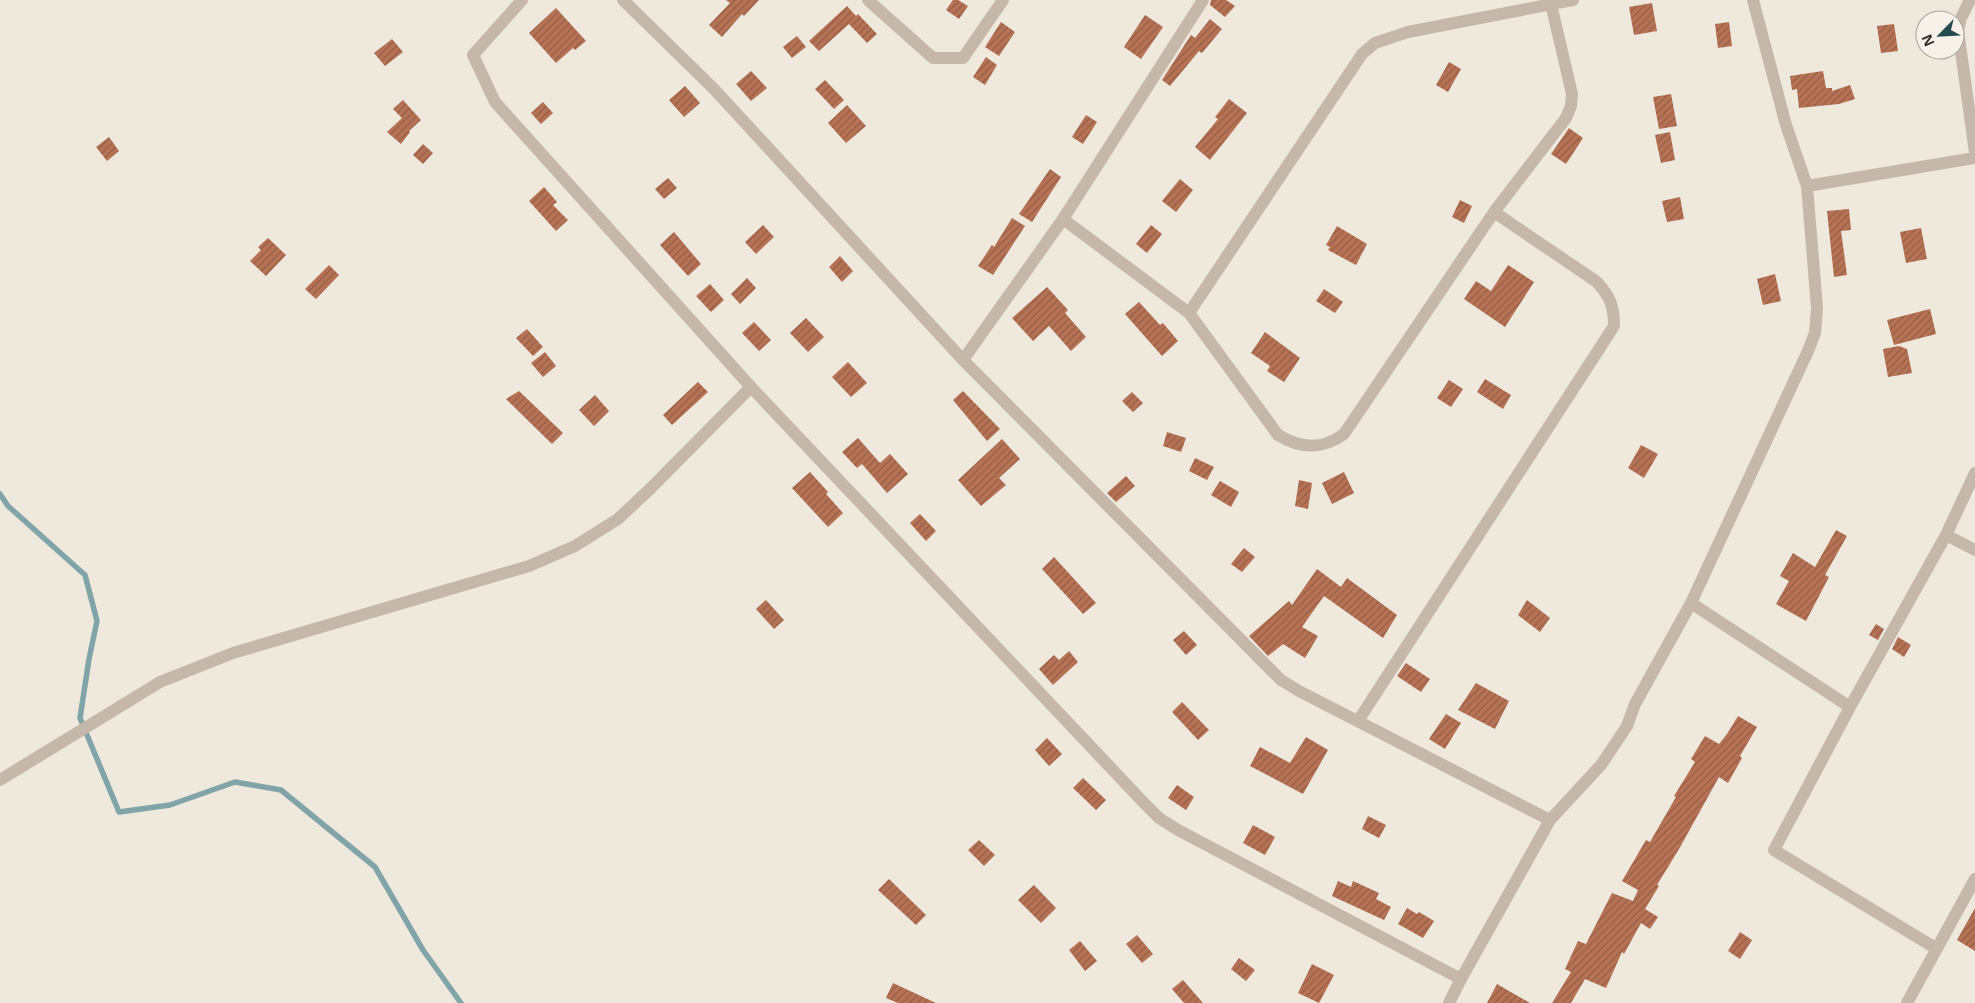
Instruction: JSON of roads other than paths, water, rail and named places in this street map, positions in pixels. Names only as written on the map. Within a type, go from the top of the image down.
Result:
[{"type":"street","points":[[522,0],[473,55],[495,102],[752,387],[1160,818],[1178,830],[1460,979]]},
{"type":"street","points":[[623,0],[714,89],[963,360],[1282,680],[1299,691],[1550,820]]},
{"type":"street","points":[[868,0],[933,58],[963,58],[1003,0]]},
{"type":"street","points":[[963,360],[1063,219],[1203,0]]},
{"type":"street","points":[[1189,313],[1362,54],[1375,43],[1408,32],[1573,0]]},
{"type":"street","points":[[1449,1003],[1460,979],[1550,820],[1601,765],[1619,741],[1635,704],[1691,603],[1815,333],[1818,308],[1807,186],[1786,125],[1753,0]]},
{"type":"street","points":[[1970,0],[1961,18],[1958,30],[1975,153]]},
{"type":"street","points":[[1063,219],[1189,313],[1278,435],[1290,443],[1302,446],[1318,446],[1333,442],[1344,434],[1494,212],[1566,118],[1571,106],[1572,94],[1551,4]]},
{"type":"street","points":[[1807,186],[1975,158]]},
{"type":"street","points":[[1358,721],[1614,326],[1614,310],[1611,302],[1608,295],[1597,282],[1494,212]]},
{"type":"street","points":[[0,780],[151,687],[233,653],[529,566],[575,546],[618,519],[650,490],[752,387]]},
{"type":"street","points":[[1937,949],[1774,850],[1850,707],[1946,535],[1975,473]]},
{"type":"street","points":[[1946,535],[1975,550]]},
{"type":"street","points":[[1691,603],[1850,707]]},
{"type":"street","points":[[1907,1003],[1975,879]]},
{"type":"waterway","points":[[0,494],[8,506],[85,575],[97,621],[80,718],[119,812],[170,805],[235,782],[281,790],[375,867],[423,950],[461,1003]]}]
